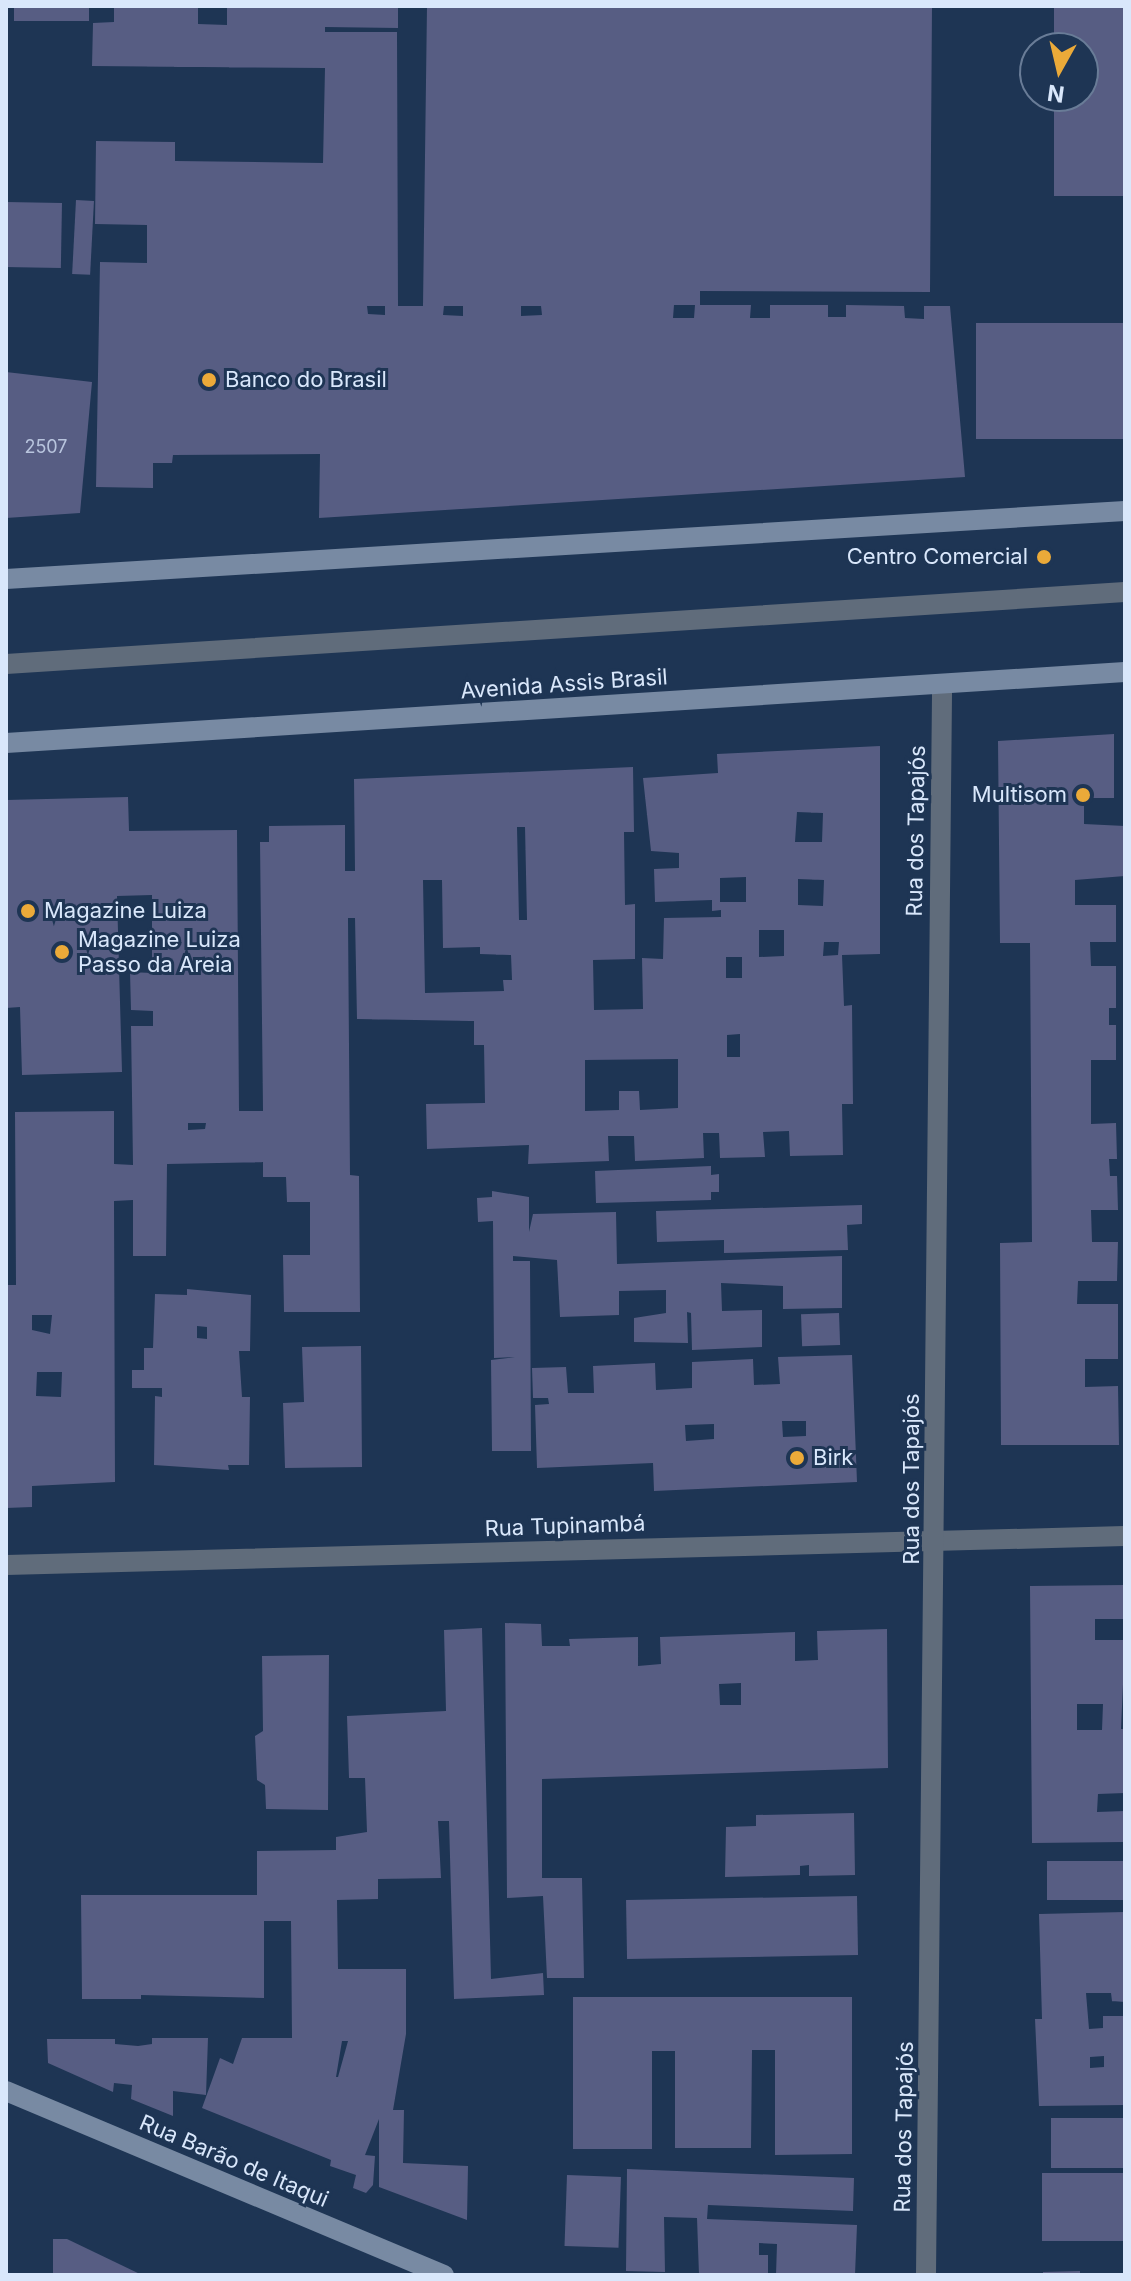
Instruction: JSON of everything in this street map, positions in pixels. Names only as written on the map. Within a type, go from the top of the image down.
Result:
[{"type":"main road","points":[[6,579],[1125,511]]},
{"type":"main road","name":"Avenida Assis Brasil","points":[[6,743],[1125,672]]},
{"type":"main road","name":"Rua Barão de Itaqui","points":[[6,2091],[444,2275]]},
{"type":"street","points":[[6,664],[1125,592]]},
{"type":"street","name":"Rua dos Tapajós","points":[[926,2275],[936,1540],[942,684]]},
{"type":"street","name":"Rua Tupinambá","points":[[6,1565],[1125,1536]]},
{"type":"building","points":[[14,6],[89,6],[89,21],[14,21]]},
{"type":"building","points":[[114,6],[198,6],[198,24],[227,25],[227,6],[398,6],[398,28],[325,27],[325,32],[397,32],[398,306],[423,306],[427,6],[932,6],[930,292],[700,291],[700,305],[751,305],[750,318],[770,318],[770,305],[828,305],[828,317],[846,317],[846,305],[904,306],[905,318],[924,319],[924,306],[950,306],[965,477],[319,518],[320,454],[173,455],[172,463],[153,463],[153,488],[96,487],[100,262],[147,263],[147,225],[95,224],[96,141],[175,142],[175,161],[323,163],[325,68],[92,66],[93,23],[114,22]],"holes":[[[674,305],[695,305],[694,318],[673,318]],[[367,306],[385,306],[385,315],[368,314]],[[444,306],[463,306],[463,316],[443,315]],[[521,306],[541,306],[542,315],[521,316]]]},
{"type":"building","points":[[1054,6],[1125,6],[1125,196],[1054,196],[1054,112],[1099,112],[1099,32],[1054,32]]},
{"type":"building","points":[[76,200],[94,201],[90,275],[72,274]]},
{"type":"building","points":[[6,202],[62,203],[61,268],[6,267]]},
{"type":"building","points":[[976,323],[1125,323],[1125,439],[976,439]]},
{"type":"building","points":[[6,372],[92,382],[80,513],[6,518]]},
{"type":"building","points":[[1114,734],[1114,798],[1084,798],[1084,824],[1125,826],[1125,876],[1075,880],[1075,905],[1116,905],[1116,942],[1090,942],[1091,966],[1116,966],[1116,1008],[1109,1008],[1109,1025],[1116,1025],[1116,1060],[1091,1060],[1091,1124],[1116,1123],[1117,1159],[1109,1159],[1110,1176],[1117,1176],[1118,1210],[1091,1210],[1092,1242],[1118,1242],[1117,1281],[1078,1281],[1077,1304],[1118,1304],[1118,1359],[1085,1359],[1085,1387],[1118,1386],[1119,1445],[1001,1445],[1000,1243],[1032,1242],[1030,943],[1000,943],[998,741]]},
{"type":"building","points":[[880,746],[880,954],[842,955],[844,1006],[852,1005],[853,1104],[842,1104],[843,1155],[790,1156],[789,1131],[763,1132],[765,1157],[720,1158],[719,1133],[703,1133],[704,1158],[635,1161],[634,1136],[608,1136],[609,1161],[528,1164],[529,1145],[427,1149],[426,1104],[485,1103],[484,1045],[474,1045],[474,1021],[357,1019],[355,918],[348,918],[350,1175],[359,1176],[360,1312],[284,1312],[283,1255],[310,1255],[310,1202],[287,1202],[286,1177],[263,1177],[263,1162],[167,1164],[166,1256],[133,1256],[133,1200],[114,1201],[115,1482],[32,1486],[32,1507],[6,1508],[6,1285],[16,1285],[15,1112],[114,1111],[114,1164],[133,1165],[131,1026],[153,1026],[153,1011],[131,1010],[130,972],[152,973],[152,895],[117,896],[122,1072],[22,1075],[20,1007],[6,1008],[6,800],[128,797],[129,831],[237,830],[239,1111],[263,1111],[260,842],[269,842],[269,826],[345,825],[345,871],[355,871],[354,779],[633,767],[634,832],[624,832],[625,905],[635,904],[635,959],[593,960],[594,1010],[643,1009],[642,958],[663,959],[664,918],[721,917],[721,910],[712,911],[712,900],[655,902],[654,869],[679,868],[679,853],[651,851],[643,778],[718,773],[717,754]],"holes":[[[797,812],[823,813],[822,842],[795,842]],[[517,827],[525,827],[527,920],[519,920]],[[746,877],[746,902],[720,902],[720,878]],[[798,879],[824,880],[823,906],[798,905]],[[423,880],[442,880],[443,948],[480,947],[480,954],[511,955],[512,980],[503,980],[504,991],[425,993]],[[759,930],[784,930],[784,956],[759,957]],[[824,942],[839,942],[838,955],[823,956]],[[726,957],[742,957],[742,978],[726,978]],[[740,1034],[740,1057],[727,1057],[727,1035]],[[678,1059],[678,1108],[640,1110],[639,1091],[619,1091],[619,1110],[585,1111],[585,1060]],[[188,1123],[206,1123],[205,1129],[188,1130]],[[32,1315],[52,1315],[50,1334],[32,1330]],[[37,1372],[62,1372],[61,1397],[36,1396]]]},
{"type":"building","points":[[711,1166],[711,1175],[719,1174],[719,1192],[711,1192],[711,1200],[596,1203],[595,1171]]},
{"type":"building","points":[[492,1191],[529,1197],[529,1232],[533,1214],[616,1212],[617,1264],[842,1256],[842,1308],[783,1309],[783,1286],[721,1283],[722,1311],[762,1310],[762,1347],[692,1350],[691,1313],[687,1312],[688,1343],[634,1342],[634,1318],[666,1313],[666,1290],[619,1291],[619,1315],[560,1317],[557,1260],[513,1256],[513,1261],[530,1261],[531,1451],[492,1451],[491,1360],[515,1357],[494,1358],[493,1221],[478,1222],[477,1198],[492,1197]]},
{"type":"building","points":[[862,1205],[862,1224],[847,1225],[848,1250],[724,1253],[724,1240],[657,1242],[656,1211]]},
{"type":"building","points":[[187,1289],[251,1295],[250,1351],[239,1351],[242,1397],[250,1397],[249,1465],[228,1465],[229,1470],[154,1465],[155,1396],[162,1397],[162,1388],[132,1388],[132,1370],[144,1370],[144,1348],[153,1348],[155,1294],[187,1295]],"holes":[[[197,1326],[207,1327],[207,1339],[197,1338]]]},
{"type":"building","points":[[839,1313],[840,1345],[802,1346],[801,1314]]},
{"type":"building","points":[[361,1346],[362,1467],[285,1468],[283,1403],[304,1402],[302,1347]]},
{"type":"building","points":[[852,1355],[857,1482],[654,1491],[653,1463],[537,1468],[535,1405],[549,1404],[548,1398],[533,1398],[532,1368],[566,1367],[568,1393],[594,1393],[593,1366],[655,1363],[656,1390],[692,1388],[692,1362],[753,1359],[754,1385],[780,1384],[778,1357]],"holes":[[[782,1421],[806,1421],[806,1436],[783,1437]],[[714,1424],[714,1439],[686,1441],[685,1425]]]},
{"type":"building","points":[[1125,1585],[1125,1619],[1095,1619],[1095,1640],[1125,1640],[1121,1729],[1125,1729],[1125,1793],[1098,1794],[1097,1812],[1125,1811],[1125,1842],[1032,1843],[1030,1586]],"holes":[[[1077,1704],[1103,1704],[1102,1730],[1077,1730]]]},
{"type":"building","points":[[505,1623],[541,1624],[542,1646],[570,1646],[569,1639],[638,1637],[638,1666],[661,1664],[660,1637],[795,1632],[795,1661],[818,1660],[817,1631],[887,1629],[888,1768],[542,1779],[542,1878],[582,1878],[584,1978],[547,1978],[543,1896],[507,1898]],"holes":[[[741,1683],[741,1705],[720,1705],[719,1684]]]},
{"type":"building","points":[[482,1628],[491,1979],[543,1973],[544,1995],[454,1999],[449,1821],[438,1821],[441,1878],[378,1879],[378,1899],[337,1900],[338,1969],[406,1969],[406,2034],[393,2110],[404,2110],[403,2163],[468,2166],[467,2220],[379,2187],[379,2119],[365,2155],[375,2156],[373,2185],[366,2193],[353,2188],[356,2175],[330,2166],[331,2160],[202,2108],[220,2058],[233,2064],[242,2038],[292,2038],[291,1921],[264,1921],[264,1998],[141,1995],[141,1999],[82,1999],[81,1895],[257,1895],[257,1851],[336,1850],[336,1837],[367,1832],[365,1778],[349,1778],[347,1716],[446,1711],[444,1630]],"holes":[[[342,2041],[348,2041],[338,2077],[336,2077]]]},
{"type":"building","points":[[329,1655],[328,1810],[266,1809],[265,1785],[257,1780],[255,1736],[263,1731],[262,1656]]},
{"type":"building","points":[[854,1813],[855,1875],[809,1876],[809,1865],[800,1866],[800,1875],[725,1877],[726,1827],[756,1826],[756,1815]]},
{"type":"building","points":[[1047,1861],[1125,1861],[1125,1900],[1047,1900]]},
{"type":"building","points":[[857,1896],[858,1955],[627,1959],[626,1900]]},
{"type":"building","points":[[1125,1912],[1125,2002],[1112,2001],[1111,1993],[1086,1993],[1089,2029],[1103,2028],[1103,2016],[1125,2016],[1125,2105],[1039,2106],[1035,2019],[1042,2019],[1039,1914]],"holes":[[[1104,2056],[1104,2067],[1090,2068],[1090,2057]]]},
{"type":"building","points":[[573,1997],[852,1997],[852,2154],[775,2155],[775,2050],[752,2050],[751,2148],[675,2148],[675,2051],[652,2051],[652,2149],[573,2149]]},
{"type":"building","points":[[152,2038],[208,2038],[206,2095],[173,2091],[173,2116],[131,2099],[132,2085],[114,2083],[113,2092],[48,2063],[47,2039],[115,2039],[115,2044],[138,2046],[152,2044]]},
{"type":"building","points":[[1051,2118],[1125,2118],[1125,2168],[1051,2168]]},
{"type":"building","points":[[627,2169],[854,2178],[853,2211],[708,2205],[707,2219],[857,2225],[855,2275],[776,2275],[777,2244],[759,2243],[759,2255],[768,2255],[768,2275],[699,2275],[697,2218],[664,2217],[665,2272],[626,2271]]},
{"type":"building","points":[[1042,2173],[1125,2173],[1125,2241],[1042,2241]]},
{"type":"building","points":[[567,2175],[621,2177],[618,2248],[565,2246]]},
{"type":"building","points":[[53,2239],[67,2239],[142,2275],[53,2275]]},
{"type":"building","points":[[1080,2271],[1080,2275],[1043,2275],[1043,2272]]},
{"type":"place","name":"Banco do Brasil","points":[[209,380]]},
{"type":"place","name":"Centro Comercial","points":[[1044,557]]},
{"type":"place","name":"Multisom","points":[[1083,795]]},
{"type":"place","name":"Magazine Luiza","points":[[28,911]]},
{"type":"place","name":"Magazine Luiza Passo da Areia","points":[[62,952]]},
{"type":"place","name":"Birk","points":[[797,1458]]}]
